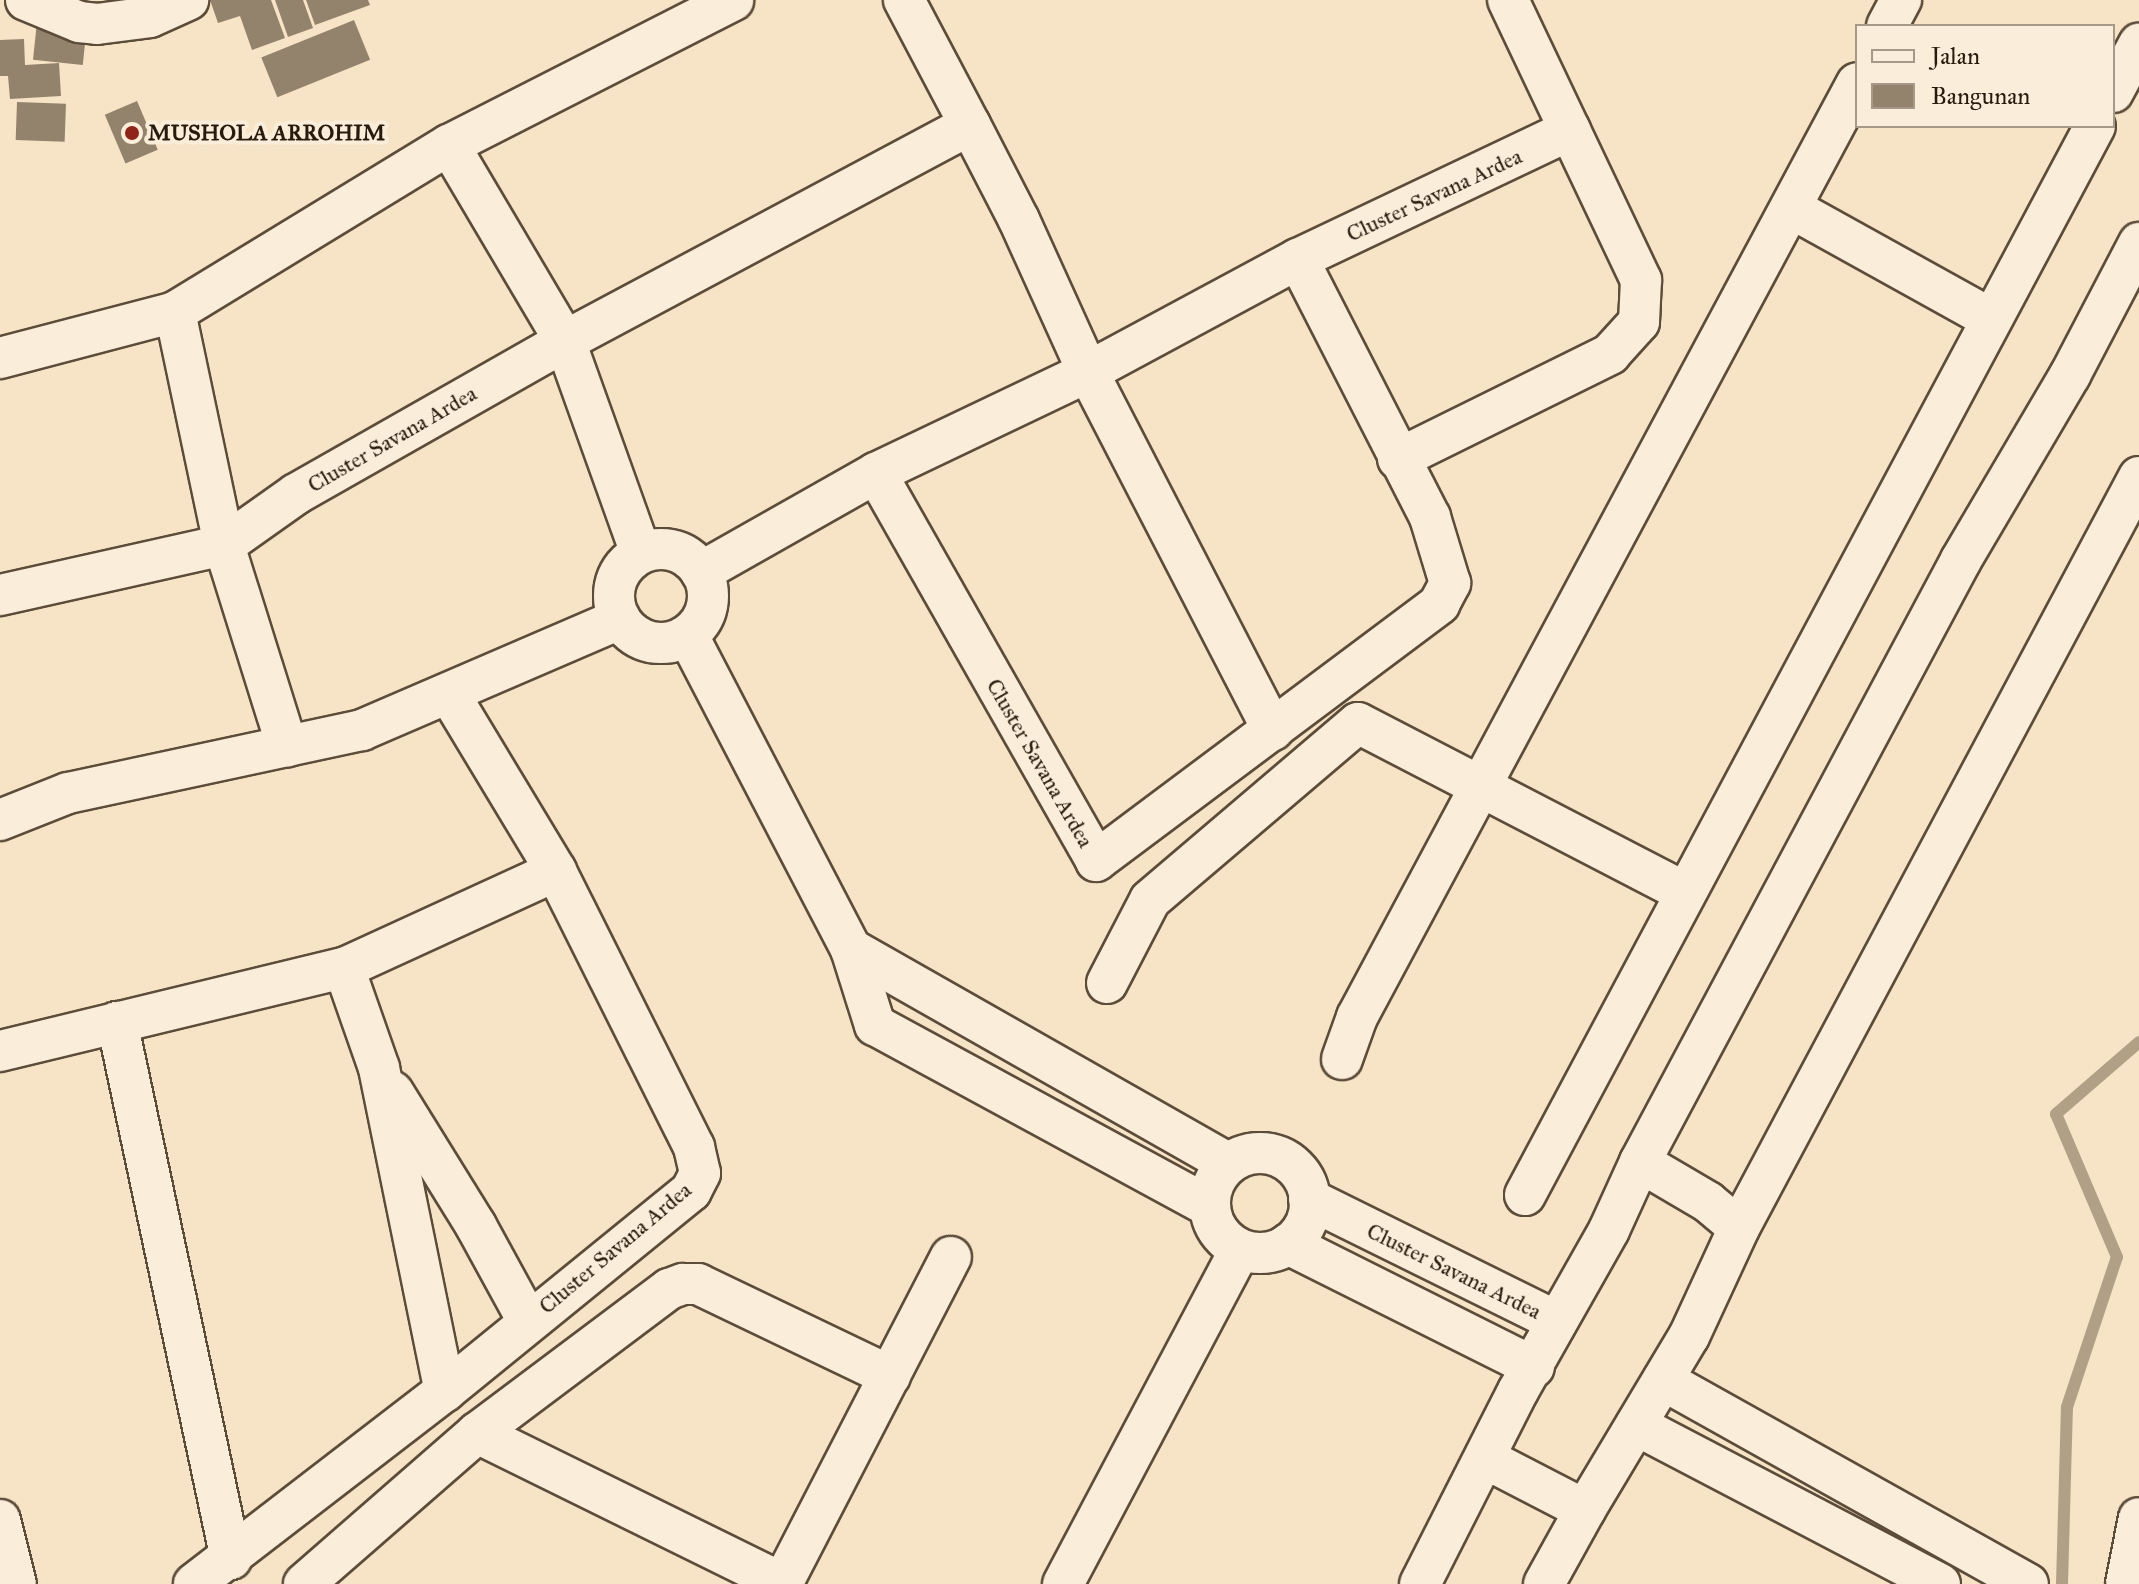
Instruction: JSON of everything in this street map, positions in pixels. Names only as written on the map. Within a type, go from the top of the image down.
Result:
[{"type":"street","points":[[26,0],[79,22],[97,24],[150,17],[188,0]]},
{"type":"street","points":[[0,358],[175,312],[449,145],[733,0]]},
{"type":"street","points":[[904,0],[1019,220],[1088,372],[1273,730]]},
{"type":"street","points":[[1398,459],[1610,354],[1639,322],[1641,280],[1508,0]]},
{"type":"street","points":[[1888,24],[1901,0]]},
{"type":"street","points":[[2115,88],[2139,44]]},
{"type":"street","points":[[1342,1059],[1357,1017],[1855,87]]},
{"type":"street","name":"Cluster Savana Ardea","points":[[0,595],[224,545],[296,494],[565,341],[970,125]]},
{"type":"street","points":[[1525,1195],[2094,128]]},
{"type":"street","name":"Cluster Savana Ardea","points":[[701,572],[876,473],[1088,372],[1298,259],[1570,130]]},
{"type":"street","points":[[449,145],[565,341],[641,553]]},
{"type":"street","points":[[1791,208],[1991,319]]},
{"type":"street","points":[[1420,1584],[1556,1321],[1609,1230],[1640,1162],[1961,560],[2070,375],[2139,243]]},
{"type":"street","name":"Cluster Savana Ardea","points":[[876,473],[1096,861],[1439,604],[1450,583],[1430,517],[1298,259]]},
{"type":"street","points":[[175,312],[224,545],[287,746]]},
{"type":"street","points":[[1544,1584],[1689,1336],[1739,1228],[2139,477]]},
{"type":"street","points":[[665,549],[677,552],[701,572],[708,602],[699,626],[688,636],[658,644],[643,640],[629,631],[620,619],[614,604],[619,574],[641,553],[665,549]]},
{"type":"street","points":[[0,820],[68,793],[362,730],[450,695],[620,619]]},
{"type":"street","points":[[688,636],[851,949],[875,1025],[1210,1207]]},
{"type":"street","name":"Cluster Savana Ardea","points":[[194,1584],[231,1559],[445,1391],[691,1191],[700,1173],[694,1147],[556,871],[450,695]]},
{"type":"street","points":[[1107,983],[1150,900],[1358,723],[1686,893]]},
{"type":"street","points":[[0,1051],[344,968],[556,871]]},
{"type":"street","points":[[851,949],[1227,1163]]},
{"type":"street","name":"Cluster Savana Ardea","points":[[344,968],[379,1068],[445,1391]]},
{"type":"street","points":[[117,1022],[231,1559]]},
{"type":"street","name":"Cluster Savana Ardea","points":[[379,1068],[476,1226],[528,1321]]},
{"type":"street","points":[[1256,1152],[1286,1160],[1306,1184],[1308,1216],[1300,1232],[1288,1244],[1273,1251],[1240,1250],[1216,1228],[1210,1207],[1213,1185],[1227,1163],[1256,1152]]},
{"type":"street","points":[[1640,1162],[1708,1202],[1739,1228]]},
{"type":"street","name":"Cluster Savana Ardea","points":[[1309,1199],[1556,1321]]},
{"type":"street","points":[[1288,1244],[1534,1367]]},
{"type":"street","points":[[1063,1584],[1240,1250]]},
{"type":"street","points":[[477,1433],[782,1584],[951,1257]]},
{"type":"street","points":[[304,1584],[477,1433],[669,1289],[683,1284],[698,1284],[890,1376]]},
{"type":"street","points":[[1663,1380],[2028,1584]]},
{"type":"street","points":[[1636,1425],[1940,1584]]},
{"type":"street","points":[[1486,1459],[1585,1510]]},
{"type":"street","points":[[2126,1584],[2139,1518]]},
{"type":"street","points":[[1,1526],[16,1584]]},
{"type":"building","points":[[210,0],[271,0],[285,38],[252,50],[240,16],[218,23]]},
{"type":"building","points":[[275,0],[303,0],[313,28],[288,37]]},
{"type":"building","points":[[306,0],[368,0],[370,5],[315,25]]},
{"type":"building","points":[[354,20],[370,60],[277,97],[261,57]]},
{"type":"building","points":[[37,22],[87,27],[83,65],[33,60]]},
{"type":"building","points":[[24,39],[25,65],[59,63],[61,96],[10,99],[8,76],[0,76],[0,40]]},
{"type":"building","name":"MUSHOLA ARROHIM","points":[[137,101],[158,150],[125,163],[105,115]]},
{"type":"building","points":[[17,102],[66,104],[65,142],[16,140]]},
{"type":"waterway","points":[[2062,1584],[2067,1407],[2117,1257],[2056,1114],[2139,1042]]},
{"type":"place","name":"MUSHOLA ARROHIM","points":[[132,133]]}]
